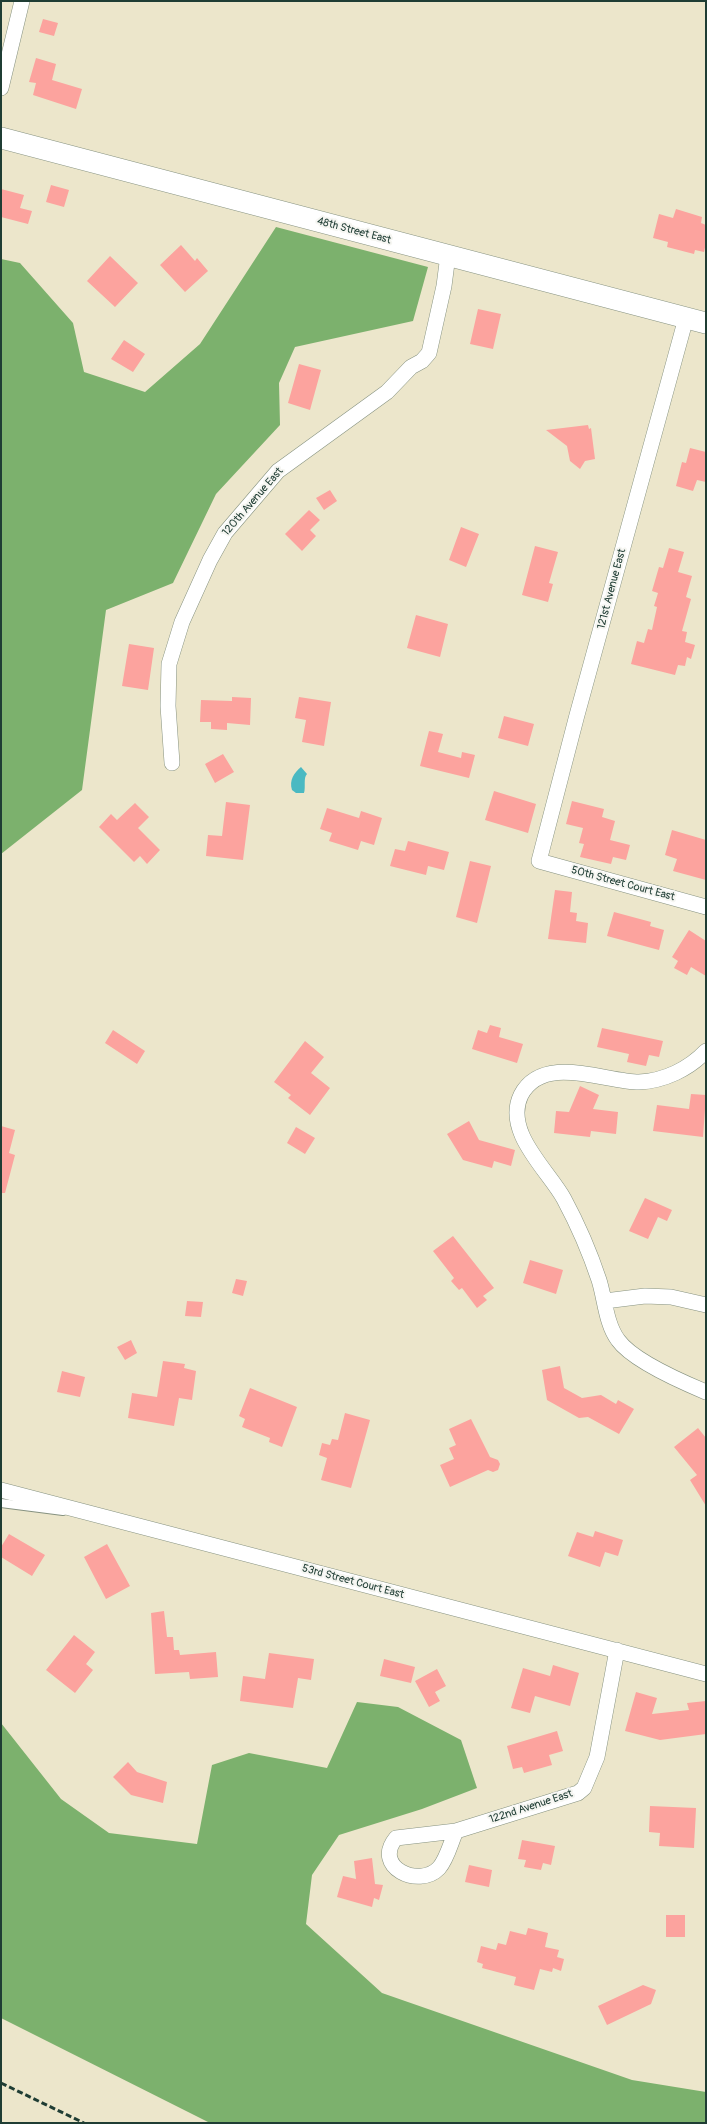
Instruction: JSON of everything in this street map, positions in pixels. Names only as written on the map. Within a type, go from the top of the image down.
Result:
[{"type":"street","points":[[1,88],[22,1]]},
{"type":"street","name":"48th Street East","points":[[1,138],[706,323]]},
{"type":"street","name":"120th Avenue East","points":[[172,763],[168,706],[169,664],[182,622],[210,560],[225,533],[278,471],[387,392],[411,367],[422,361],[429,353],[444,286],[448,256]]},
{"type":"street","name":"121st Avenue East","points":[[539,861],[577,715],[686,318]]},
{"type":"street","name":"50th Street Court East","points":[[539,861],[706,907]]},
{"type":"street","points":[[706,1051],[687,1068],[653,1080],[629,1082],[564,1071],[543,1077],[527,1088],[522,1095],[518,1117],[524,1142],[564,1198],[581,1234],[605,1301],[612,1330],[618,1340],[644,1362],[706,1392]]},
{"type":"street","points":[[605,1301],[645,1296],[671,1297],[706,1305]]},
{"type":"street","name":"53rd Street Court East","points":[[1,1490],[706,1674]]},
{"type":"street","name":"122nd Avenue East","points":[[456,1831],[578,1793],[584,1788],[597,1757],[616,1650]]},
{"type":"lane","points":[[1,1503],[58,1512],[76,1510]]},
{"type":"green space","points":[[276,227],[428,267],[413,321],[295,347],[279,383],[280,425],[216,494],[173,583],[106,610],[82,790],[1,854],[1,259],[20,263],[73,323],[84,372],[145,392],[200,344]]},
{"type":"green space","points":[[357,1702],[398,1707],[461,1740],[477,1788],[422,1809],[339,1835],[312,1875],[306,1924],[382,1993],[632,2080],[706,2092],[706,2123],[210,2123],[1,2018],[1,1723],[61,1799],[109,1833],[197,1844],[212,1765],[249,1753],[327,1768]]},
{"type":"water","points":[[301,767],[307,774],[305,778],[305,791],[304,793],[296,793],[292,790],[291,783],[294,774]]},
{"type":"building","points":[[43,19],[58,23],[54,36],[39,32]]},
{"type":"building","points":[[36,58],[56,64],[52,80],[82,89],[76,109],[33,95],[36,83],[29,82]]},
{"type":"building","points":[[51,185],[69,190],[64,207],[46,202]]},
{"type":"building","points":[[1,189],[24,195],[20,208],[32,211],[28,224],[1,217]]},
{"type":"building","points":[[676,209],[702,217],[701,223],[706,225],[706,243],[704,252],[695,250],[694,254],[667,247],[668,242],[653,238],[659,214],[673,218]]},
{"type":"building","points":[[181,245],[195,261],[197,258],[208,271],[185,292],[160,265]]},
{"type":"building","points":[[110,256],[138,283],[115,307],[87,281]]},
{"type":"building","points":[[478,309],[501,314],[493,349],[470,344]]},
{"type":"building","points":[[124,340],[145,354],[133,372],[111,359]]},
{"type":"building","points":[[299,364],[321,370],[310,410],[288,403]]},
{"type":"building","points":[[588,425],[589,429],[591,428],[595,459],[585,461],[580,469],[570,461],[567,446],[546,430]]},
{"type":"building","points":[[690,448],[706,452],[706,482],[697,480],[693,491],[676,486],[682,462],[686,463]]},
{"type":"building","points":[[330,490],[337,501],[324,510],[316,498]]},
{"type":"building","points":[[309,510],[320,520],[310,530],[316,536],[302,551],[285,534]]},
{"type":"building","points":[[461,527],[479,534],[466,567],[449,560]]},
{"type":"building","points":[[535,546],[558,552],[549,583],[553,584],[548,602],[522,595]]},
{"type":"building","points":[[669,548],[684,552],[678,572],[692,576],[686,597],[691,599],[682,631],[687,632],[685,642],[695,645],[691,659],[687,657],[685,666],[678,665],[675,675],[631,664],[637,641],[644,643],[648,629],[652,630],[657,607],[654,606],[658,593],[652,591],[659,567],[663,568]]},
{"type":"building","points":[[416,615],[448,624],[440,657],[407,648]]},
{"type":"building","points":[[129,644],[154,648],[148,690],[122,686]]},
{"type":"building","points":[[232,697],[251,698],[250,725],[227,723],[227,730],[211,729],[211,722],[200,722],[201,700],[232,701]]},
{"type":"building","points":[[299,697],[331,702],[324,746],[302,742],[306,720],[295,718]]},
{"type":"building","points":[[504,716],[534,724],[528,746],[498,738]]},
{"type":"building","points":[[429,731],[443,734],[438,752],[461,758],[462,752],[475,755],[469,778],[420,766]]},
{"type":"building","points":[[223,754],[234,772],[215,783],[205,764]]},
{"type":"building","points":[[494,791],[536,804],[528,833],[485,820]]},
{"type":"building","points":[[572,801],[604,809],[602,817],[615,821],[610,840],[630,845],[626,860],[613,857],[611,864],[580,857],[584,844],[579,843],[583,828],[566,824]]},
{"type":"building","points":[[226,802],[250,805],[243,860],[206,856],[208,835],[222,836]]},
{"type":"building","points":[[135,803],[149,817],[138,828],[160,850],[147,864],[140,856],[134,862],[99,827],[111,814],[117,820]]},
{"type":"building","points":[[327,808],[359,818],[361,811],[382,818],[374,845],[361,841],[358,850],[329,841],[332,833],[320,829]]},
{"type":"building","points":[[672,830],[706,840],[706,880],[673,871],[677,859],[665,855]]},
{"type":"building","points":[[408,841],[449,852],[444,870],[428,866],[426,875],[390,866],[395,849],[405,851]]},
{"type":"building","points":[[470,861],[491,866],[477,923],[456,917]]},
{"type":"building","points":[[555,890],[572,892],[570,912],[577,913],[576,921],[588,923],[586,943],[548,939]]},
{"type":"building","points":[[614,912],[651,922],[650,926],[664,930],[659,950],[607,936]]},
{"type":"building","points":[[689,930],[706,941],[706,976],[691,967],[687,975],[674,968],[678,961],[672,957]]},
{"type":"building","points":[[490,1025],[501,1028],[499,1037],[523,1044],[517,1063],[472,1049],[478,1030],[487,1033]]},
{"type":"building","points":[[602,1028],[663,1041],[659,1057],[649,1055],[646,1066],[627,1062],[629,1054],[597,1047]]},
{"type":"building","points":[[113,1030],[145,1051],[137,1064],[105,1043]]},
{"type":"building","points":[[305,1041],[324,1057],[311,1073],[330,1088],[310,1115],[288,1098],[291,1095],[274,1082]]},
{"type":"building","points":[[580,1086],[599,1095],[593,1109],[618,1112],[616,1134],[591,1131],[590,1137],[554,1133],[556,1111],[569,1112]]},
{"type":"building","points":[[691,1094],[706,1095],[703,1137],[653,1131],[657,1105],[689,1109]]},
{"type":"building","points":[[469,1121],[479,1140],[515,1150],[511,1166],[494,1161],[492,1168],[463,1160],[447,1134]]},
{"type":"building","points":[[1,1126],[15,1130],[9,1153],[15,1155],[5,1193],[1,1193]]},
{"type":"building","points":[[296,1127],[315,1138],[305,1154],[287,1143]]},
{"type":"building","points":[[645,1198],[672,1210],[667,1221],[658,1217],[648,1239],[629,1231]]},
{"type":"building","points":[[453,1236],[494,1288],[483,1296],[487,1300],[477,1308],[462,1288],[459,1290],[451,1281],[454,1278],[433,1251]]},
{"type":"building","points":[[530,1260],[563,1270],[556,1294],[523,1283]]},
{"type":"building","points":[[236,1279],[247,1281],[243,1296],[232,1293]]},
{"type":"building","points":[[187,1301],[203,1302],[201,1317],[185,1316]]},
{"type":"building","points":[[131,1340],[137,1353],[125,1360],[117,1347]]},
{"type":"building","points":[[163,1361],[185,1364],[184,1368],[196,1371],[192,1400],[179,1398],[174,1426],[128,1418],[132,1393],[157,1397]]},
{"type":"building","points":[[560,1366],[564,1388],[582,1398],[601,1395],[616,1404],[618,1400],[634,1409],[619,1434],[588,1417],[579,1418],[547,1400],[542,1370]]},
{"type":"building","points":[[62,1371],[85,1377],[80,1397],[57,1392]]},
{"type":"building","points":[[250,1388],[297,1407],[282,1447],[269,1442],[270,1438],[242,1427],[245,1419],[239,1416]]},
{"type":"building","points":[[345,1413],[370,1420],[351,1488],[321,1480],[327,1458],[319,1455],[322,1443],[330,1445],[332,1439],[338,1440]]},
{"type":"building","points":[[471,1419],[490,1457],[498,1460],[500,1464],[498,1470],[493,1472],[488,1470],[450,1487],[440,1465],[454,1459],[449,1448],[456,1445],[449,1429]]},
{"type":"building","points":[[698,1428],[706,1438],[706,1506],[690,1480],[697,1475],[674,1447]]},
{"type":"building","points":[[595,1531],[623,1540],[618,1556],[605,1552],[600,1567],[568,1556],[577,1532],[593,1537]]},
{"type":"building","points":[[9,1534],[45,1555],[32,1576],[1,1557],[1,1547]]},
{"type":"building","points":[[107,1544],[130,1586],[106,1599],[84,1557]]},
{"type":"building","points":[[164,1611],[167,1637],[173,1637],[174,1650],[179,1650],[180,1655],[216,1652],[218,1677],[190,1679],[189,1672],[155,1674],[151,1613]]},
{"type":"building","points":[[74,1635],[95,1652],[86,1664],[93,1670],[75,1693],[46,1670]]},
{"type":"building","points":[[269,1653],[314,1659],[311,1680],[298,1678],[293,1708],[240,1701],[243,1676],[265,1679]]},
{"type":"building","points":[[384,1659],[415,1667],[411,1683],[380,1676]]},
{"type":"building","points":[[553,1665],[579,1673],[570,1706],[535,1696],[530,1713],[511,1708],[523,1668],[550,1676]]},
{"type":"building","points":[[437,1669],[446,1686],[435,1692],[440,1701],[429,1707],[415,1681]]},
{"type":"building","points":[[636,1692],[657,1698],[652,1714],[689,1710],[687,1703],[706,1701],[706,1734],[660,1740],[625,1731]]},
{"type":"building","points":[[557,1731],[563,1751],[549,1755],[552,1765],[524,1773],[522,1767],[513,1769],[507,1746]]},
{"type":"building","points":[[128,1762],[137,1772],[167,1782],[163,1803],[131,1795],[113,1777]]},
{"type":"building","points":[[650,1806],[696,1808],[694,1848],[659,1846],[660,1833],[649,1832]]},
{"type":"building","points":[[522,1840],[555,1846],[551,1865],[543,1863],[541,1870],[524,1867],[526,1860],[518,1859]]},
{"type":"building","points":[[372,1858],[375,1884],[383,1885],[379,1900],[374,1898],[372,1907],[337,1897],[343,1876],[356,1879],[354,1861]]},
{"type":"building","points":[[469,1865],[492,1870],[489,1887],[465,1882]]},
{"type":"building","points":[[666,1915],[685,1915],[685,1937],[666,1937]]},
{"type":"building","points":[[528,1928],[548,1933],[545,1947],[559,1950],[557,1957],[564,1959],[561,1971],[553,1968],[552,1972],[540,1969],[534,1990],[514,1985],[516,1977],[482,1968],[483,1964],[477,1962],[481,1946],[496,1950],[498,1943],[506,1945],[510,1931],[526,1935]]},
{"type":"building","points":[[643,1985],[656,1990],[651,2004],[607,2025],[598,2006]]},
{"type":"railway","points":[[1,2083],[84,2123]]}]
